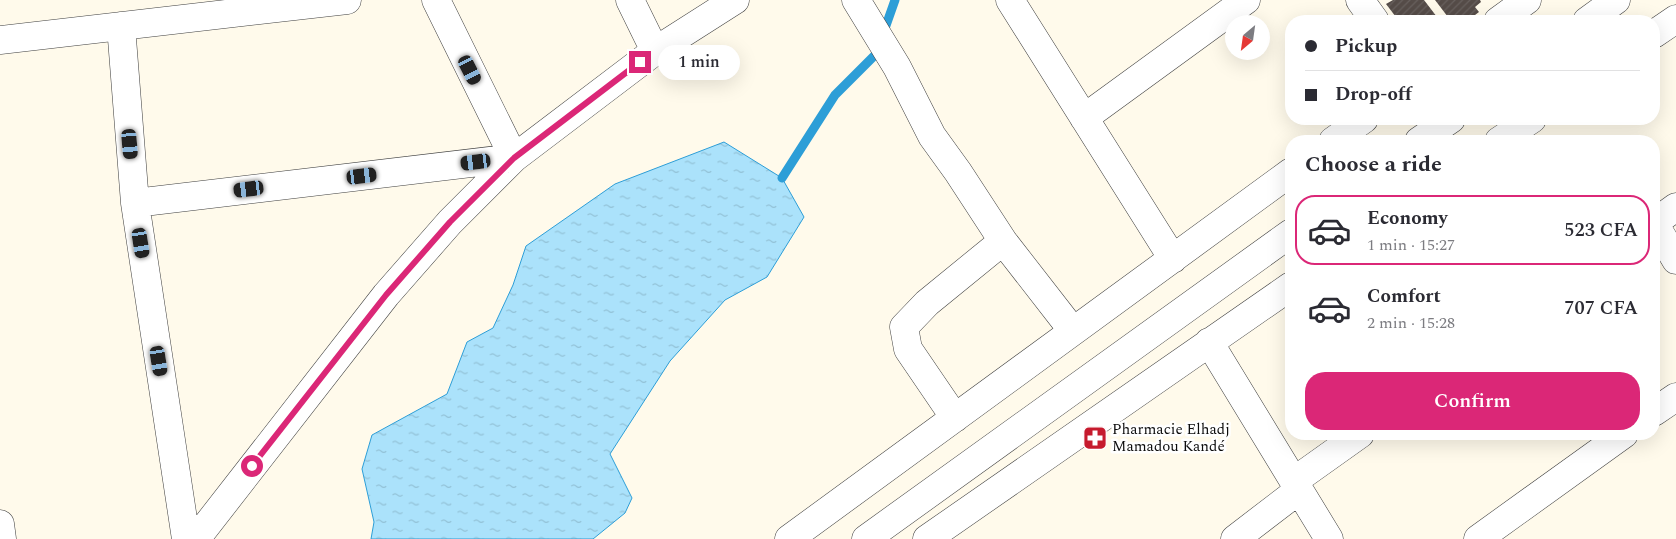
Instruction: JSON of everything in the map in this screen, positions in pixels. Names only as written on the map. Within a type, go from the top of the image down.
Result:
[{"type":"street","points":[[0,40],[347,0]]},
{"type":"street","points":[[436,0],[514,158]]},
{"type":"street","points":[[630,0],[656,51]]},
{"type":"street","points":[[196,539],[386,295],[450,222],[514,158],[656,51],[735,0]]},
{"type":"street","points":[[856,0],[897,66],[932,136],[1004,241],[1073,332]]},
{"type":"street","points":[[1010,0],[1173,259]]},
{"type":"street","points":[[1084,118],[1246,0]]},
{"type":"street","points":[[1360,0],[1371,15]]},
{"type":"street","points":[[1506,15],[1527,0]]},
{"type":"street","points":[[1595,15],[1616,0]]},
{"type":"street","points":[[1660,30],[1676,19]]},
{"type":"street","points":[[121,26],[135,203],[186,539]]},
{"type":"street","points":[[1342,135],[1356,125]]},
{"type":"street","points":[[1428,135],[1443,125]]},
{"type":"street","points":[[1508,135],[1523,125]]},
{"type":"street","points":[[135,203],[514,158]]},
{"type":"street","points":[[789,539],[1285,176]]},
{"type":"street","points":[[1660,219],[1676,207]]},
{"type":"street","points":[[1660,233],[1676,260]]},
{"type":"street","points":[[866,539],[1285,237]]},
{"type":"street","points":[[955,418],[908,349],[904,327],[927,303],[1004,241]]},
{"type":"street","points":[[927,539],[1285,290]]},
{"type":"street","points":[[1210,342],[1329,539]]},
{"type":"street","points":[[1660,408],[1676,396]]},
{"type":"street","points":[[1235,539],[1296,485],[1352,440]]},
{"type":"street","points":[[1478,539],[1616,440]]},
{"type":"street","points":[[0,524],[2,539]]},
{"type":"water","points":[[724,142],[782,178],[804,217],[767,277],[725,300],[670,361],[610,454],[632,498],[625,513],[593,539],[371,539],[374,522],[362,469],[372,435],[447,394],[467,342],[493,328],[513,285],[526,246],[615,184]]},
{"type":"building","points":[[1393,0],[1424,0],[1435,15],[1394,15],[1386,4]]},
{"type":"building","points":[[1435,0],[1480,0],[1481,2],[1475,7],[1479,12],[1475,15],[1446,15]]},
{"type":"waterway","points":[[883,34],[895,0]]},
{"type":"waterway","points":[[782,178],[835,95],[876,54],[879,46]]},
{"type":"place","name":"Pharmacie Elhadj Mamadou Kandé","points":[[1095,438]]},
{"type":"route","points":[[252,466],[386,295],[450,222],[514,158],[640,62]]}]
